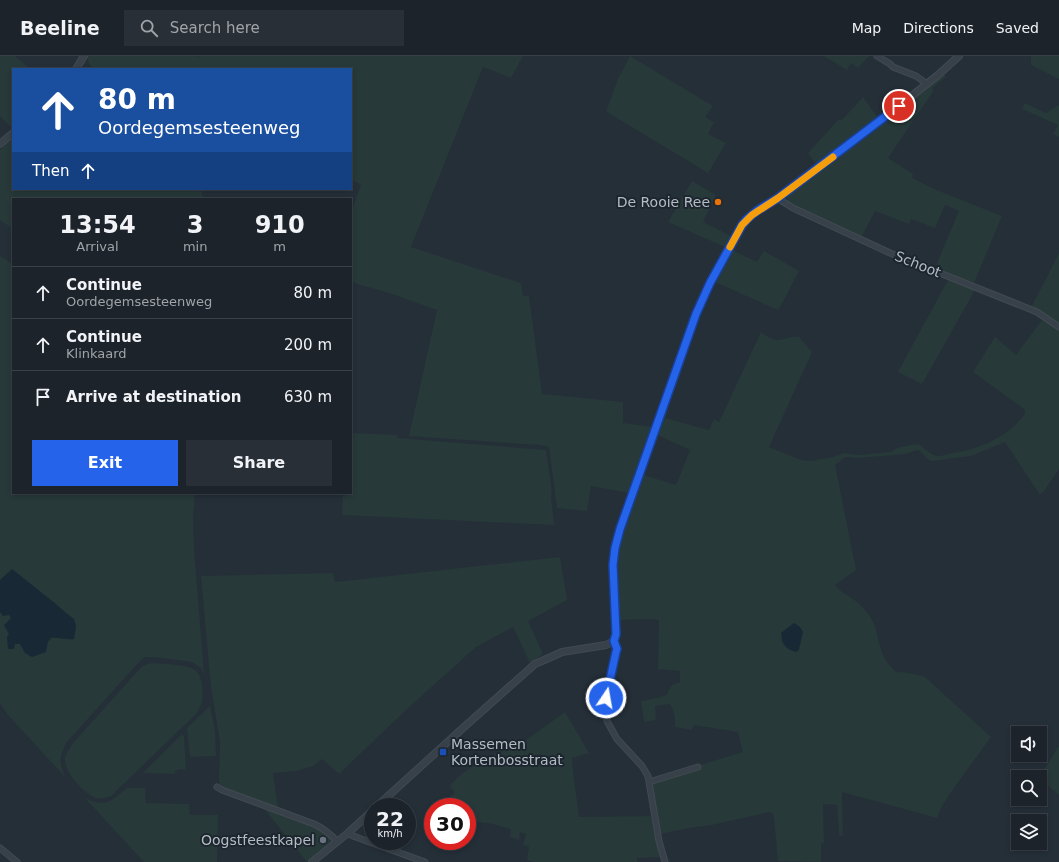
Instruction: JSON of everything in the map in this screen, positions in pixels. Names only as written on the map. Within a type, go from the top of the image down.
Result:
[{"type":"street","points":[[77,68],[84,56]]},
{"type":"street","points":[[877,56],[890,64],[893,68],[916,76],[927,84]]},
{"type":"street","points":[[665,862],[659,841],[648,776],[642,766],[617,739],[607,721],[605,711],[606,698],[617,649],[614,641],[616,634],[613,565],[615,548],[620,529],[696,314],[710,283],[742,225],[752,215],[778,198],[841,151],[927,84],[959,56]]},
{"type":"street","points":[[0,144],[12,134]]},
{"type":"street","name":"Schoot","points":[[778,198],[793,208],[890,253],[1037,312],[1059,327]]},
{"type":"street","points":[[386,798],[535,664],[550,656],[562,652],[606,645],[614,641]]},
{"type":"street","points":[[649,782],[698,767]]},
{"type":"street","points":[[217,787],[318,826],[329,833],[337,841]]},
{"type":"street","points":[[314,862],[364,818]]},
{"type":"street","points":[[348,833],[426,862]]},
{"type":"street","points":[[0,848],[17,862]]},
{"type":"shaded area","points":[[0,56],[15,56],[29,68],[12,68],[12,128],[0,116]]},
{"type":"shaded area","points":[[88,56],[523,56],[511,78],[483,67],[411,247],[521,283],[523,296],[529,296],[542,394],[623,402],[623,423],[654,427],[629,493],[591,486],[587,511],[557,508],[549,447],[540,445],[409,436],[437,310],[392,294],[352,282],[352,210],[361,185],[352,180],[352,68],[93,68],[88,62]]},
{"type":"shaded area","points":[[630,56],[713,106],[705,117],[714,122],[708,134],[726,143],[708,173],[607,112],[618,79]]},
{"type":"shaded area","points":[[824,56],[869,56],[858,68],[851,63],[847,70]]},
{"type":"shaded area","points":[[1031,56],[1059,56],[1059,79],[1031,65]]},
{"type":"shaded area","points":[[943,73],[946,77],[932,88],[934,90],[888,158],[913,174],[912,178],[934,189],[1002,216],[974,283],[935,268],[959,211],[945,205],[935,228],[911,219],[909,224],[875,211],[862,236],[790,203],[787,200],[788,193],[868,134]]},
{"type":"shaded area","points":[[863,97],[878,118],[816,165],[808,153],[839,119],[842,120]]},
{"type":"shaded area","points":[[1025,103],[1046,113],[1059,105],[1059,137],[1053,134],[1058,125],[1022,109]]},
{"type":"shaded area","points":[[12,139],[12,190],[201,190],[203,198],[12,198],[12,228],[0,220],[0,150]]},
{"type":"shaded area","points":[[692,181],[716,195],[703,222],[731,236],[725,247],[668,222]]},
{"type":"shaded area","points":[[732,250],[757,262],[764,251],[799,271],[778,310],[715,282]]},
{"type":"shaded area","points":[[1059,253],[1059,324],[1032,306]]},
{"type":"shaded area","points":[[0,256],[12,264],[12,494],[195,494],[193,518],[194,549],[204,674],[201,668],[192,662],[145,657],[66,743],[61,760],[65,777],[8,715],[0,703]]},
{"type":"shaded area","points":[[948,280],[975,290],[922,384],[898,372]]},
{"type":"shaded area","points":[[1042,320],[1059,330],[1059,469],[1040,495],[1005,442],[971,456],[932,461],[917,450],[905,454],[895,455],[856,458],[845,457],[835,465],[856,570],[835,585],[866,611],[874,625],[882,653],[893,670],[896,672],[911,673],[925,677],[991,737],[951,792],[941,808],[937,818],[842,792],[843,836],[839,835],[837,805],[823,804],[824,843],[821,843],[821,862],[778,861],[774,818],[773,814],[769,812],[712,825],[660,834],[652,784],[654,782],[702,768],[700,765],[743,752],[738,732],[694,725],[692,730],[675,727],[673,710],[670,704],[655,706],[656,720],[644,722],[641,701],[667,695],[671,686],[680,682],[680,671],[658,669],[659,620],[619,620],[616,573],[617,554],[627,518],[644,475],[676,485],[690,450],[658,435],[665,418],[709,430],[714,419],[719,422],[761,332],[776,340],[799,337],[812,352],[769,447],[801,460],[811,461],[833,457],[844,453],[859,455],[891,452],[908,445],[919,444],[932,454],[937,456],[943,455],[963,451],[993,441],[1010,429],[1025,414],[1024,409],[973,372],[995,337],[1016,355]],"holes":[[[803,632],[798,651],[792,651],[784,645],[781,640]]]},
{"type":"shaded area","points":[[352,433],[397,435],[397,438],[546,450],[552,492],[551,497],[554,525],[342,515],[343,494],[352,494]]},
{"type":"shaded area","points":[[560,557],[567,600],[528,621],[543,654],[530,663],[513,627],[476,647],[408,708],[339,774],[322,759],[313,766],[296,771],[273,773],[278,809],[225,789],[220,785],[220,742],[211,687],[201,576],[333,573],[335,582]]},
{"type":"shaded area","points":[[152,663],[181,665],[195,670],[202,683],[203,698],[201,704],[196,714],[111,796],[96,798],[91,796],[80,787],[67,769],[65,763],[66,754],[74,742],[138,670]]},
{"type":"shaded area","points":[[210,706],[215,731],[216,756],[190,757],[187,728]]},
{"type":"shaded area","points":[[565,712],[589,753],[572,758],[579,817],[651,816],[660,857],[637,858],[637,862],[533,862],[527,860],[529,847],[523,845],[526,834],[520,832],[519,840],[510,837],[511,829],[476,821],[476,798],[448,798],[455,793],[450,786],[455,780],[476,764],[507,748],[506,743],[508,740],[526,740]]},
{"type":"shaded area","points":[[182,734],[184,737],[186,770],[181,769],[175,771],[175,774],[143,773]]},
{"type":"shaded area","points":[[1059,746],[1059,795],[1047,785],[1047,770],[1044,770]]},
{"type":"shaded area","points":[[127,788],[145,788],[146,803],[189,804],[190,815],[218,815],[217,862],[144,862],[84,797],[91,801],[103,803],[112,800]]},
{"type":"shaded area","points":[[268,808],[311,825],[327,835],[332,842],[307,862],[266,811]]},
{"type":"water","points":[[12,569],[74,619],[76,626],[74,639],[51,638],[48,642],[46,652],[32,657],[25,653],[20,644],[15,644],[14,649],[8,649],[7,637],[9,634],[4,625],[11,618],[9,615],[3,616],[0,612],[0,580]]},
{"type":"water","points":[[794,623],[800,627],[803,632],[799,649],[796,652],[785,646],[781,633]]},
{"type":"slow traffic","points":[[730,247],[747,219],[833,157]]},
{"type":"place","name":"De Rooie Ree","points":[[718,202]]},
{"type":"place","name":"Massemen Kortenbosstraat","points":[[443,752]]},
{"type":"place","name":"Oogstfeestkapel","points":[[323,840]]},
{"type":"route","points":[[606,698],[617,649],[614,641],[616,634],[613,588],[615,548],[620,529],[696,314],[710,283],[742,225],[747,219],[758,210],[778,198],[899,106]]}]
